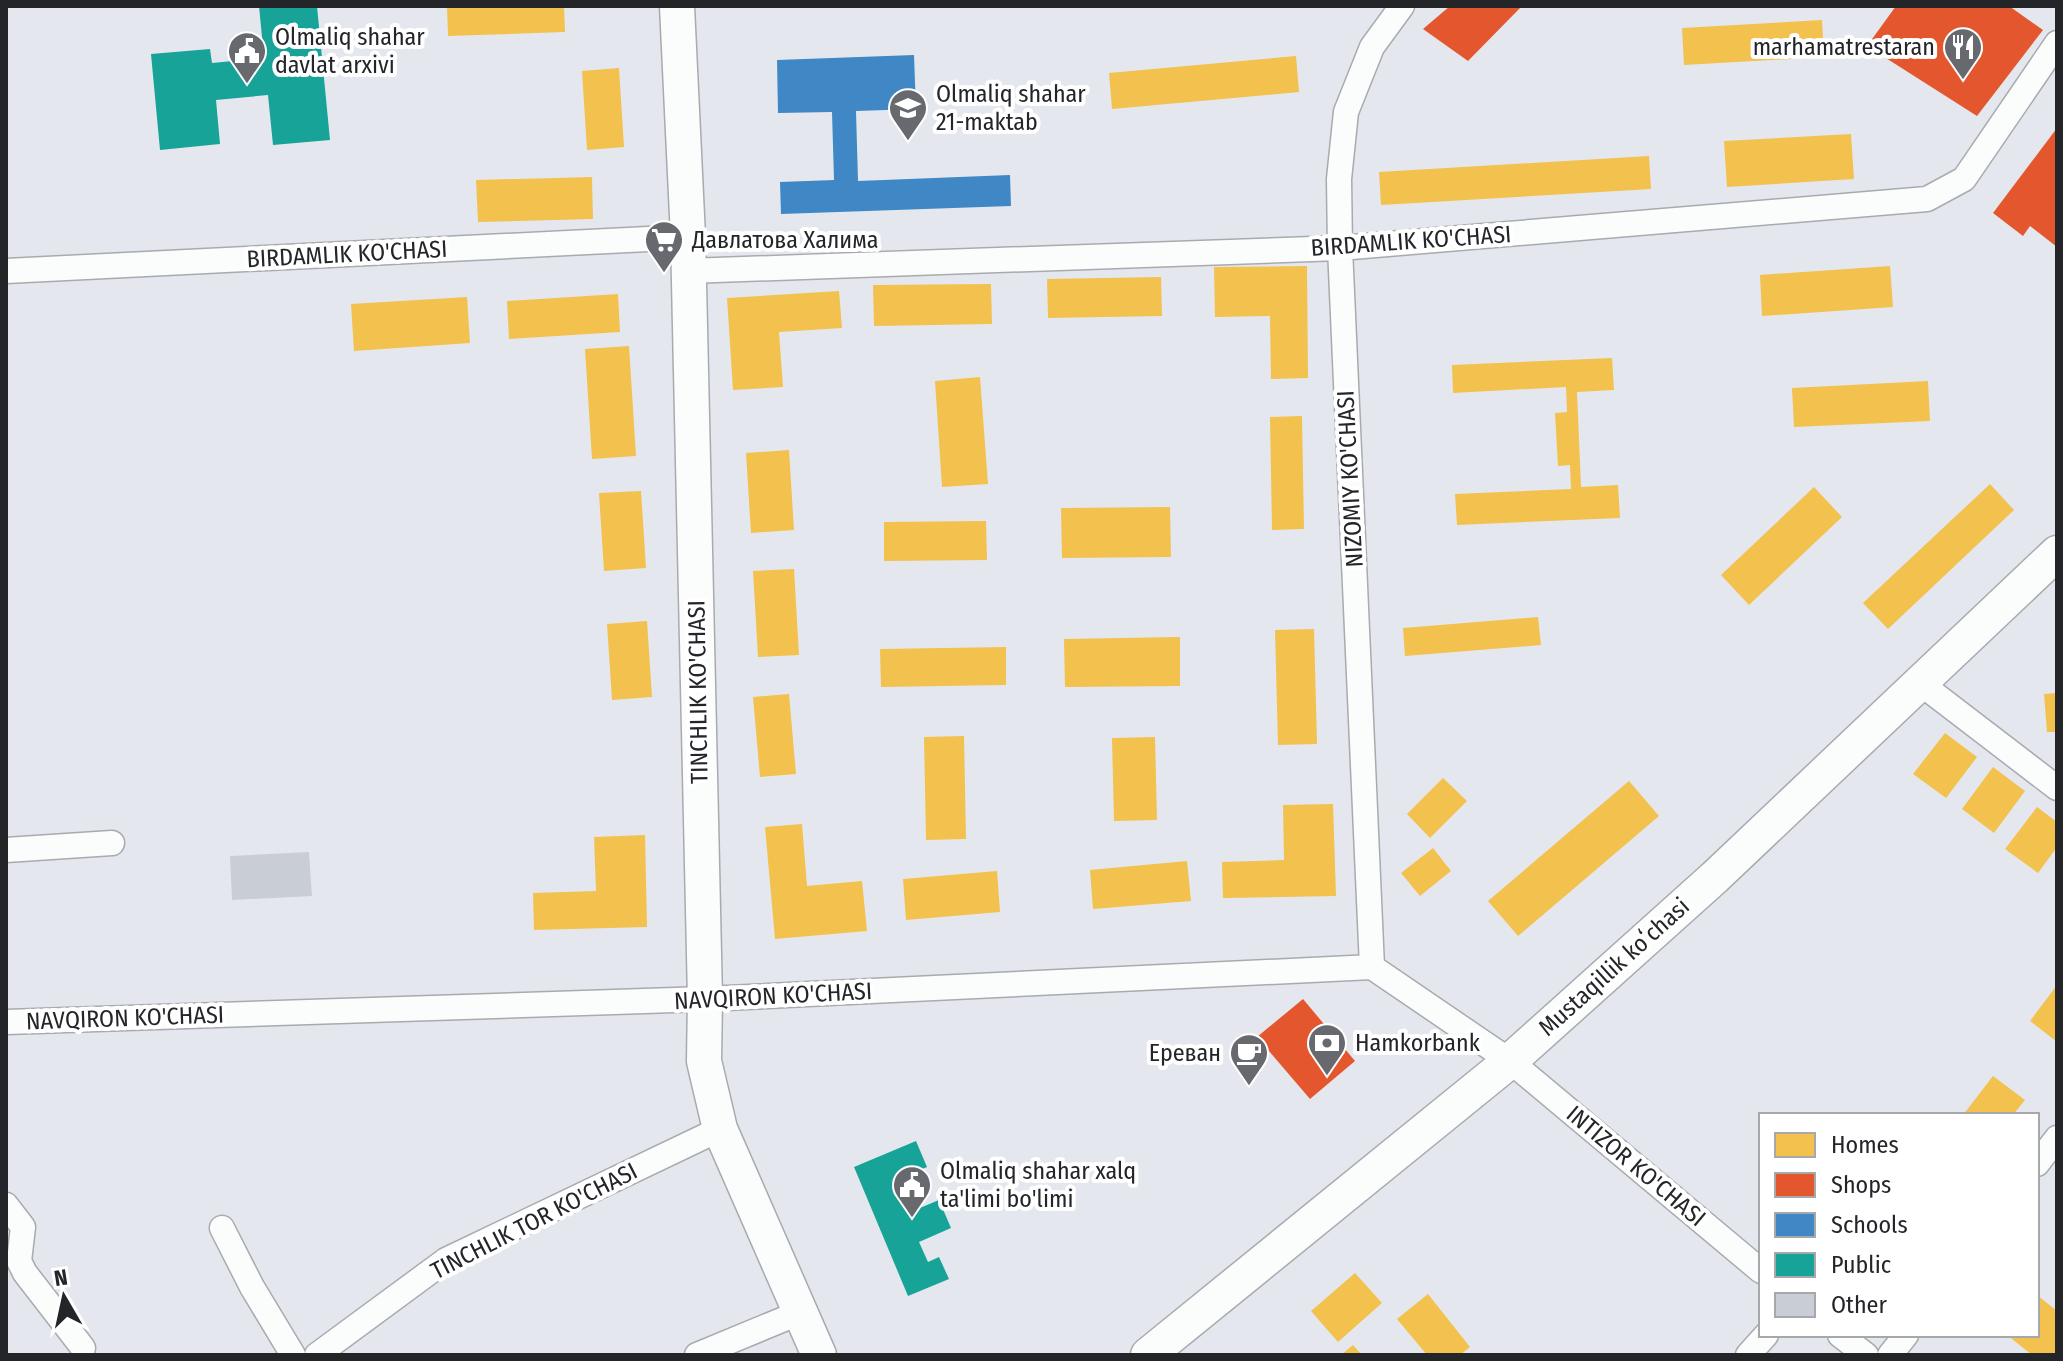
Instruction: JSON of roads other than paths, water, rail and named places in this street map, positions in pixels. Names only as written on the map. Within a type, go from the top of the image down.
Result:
[{"type":"main road","name":"TINCHLIK KO'CHASI","points":[[677,6],[688,237],[704,1061],[720,1129],[819,1355]]},
{"type":"main road","name":"Mustaqillik koʻchasi","points":[[1148,1355],[1510,1061],[1715,877],[2057,553]]},
{"type":"street","name":"NIZOMIY KO'CHASI","points":[[1372,967],[1339,179],[1346,112],[1372,47],[1402,6]]},
{"type":"street","name":"BIRDAMLIK KO'CHASI","points":[[688,271],[1340,248],[1927,199],[1964,179],[2057,43]]},
{"type":"street","name":"BIRDAMLIK KO'CHASI","points":[[6,271],[688,237]]},
{"type":"street","points":[[1920,683],[2057,788]]},
{"type":"street","points":[[6,850],[112,843]]},
{"type":"street","name":"NAVQIRON KO'CHASI","points":[[6,1022],[705,999],[1372,967]]},
{"type":"street","points":[[1372,967],[1510,1061]]},
{"type":"street","name":"INTIZOR KO'CHASI","points":[[1510,1061],[1759,1269]]},
{"type":"street","name":"TINCHLIK TOR KO'CHASI","points":[[317,1355],[446,1260],[720,1129]]},
{"type":"street","points":[[2039,1161],[2057,1138]]},
{"type":"street","points":[[6,1205],[23,1227],[19,1261],[25,1273],[83,1348]]},
{"type":"street","points":[[222,1228],[252,1287],[293,1355]]},
{"type":"street","points":[[697,1355],[801,1312]]},
{"type":"street","points":[[1748,1355],[1764,1337]]},
{"type":"street","points":[[1843,1337],[1866,1355]]},
{"type":"street","points":[[1890,1355],[1904,1337]]},
{"type":"place","name":"marhamatrestaran","points":[[1963,81]]},
{"type":"place","name":"Olmaliq shahar davlat arxivi","points":[[247,85]]},
{"type":"place","name":"Olmaliq shahar 21-maktab","points":[[908,142]]},
{"type":"place","name":"Давлатова Халима","points":[[664,274]]},
{"type":"place","name":"Hamkorbank","points":[[1327,1077]]},
{"type":"place","name":"Ереван","points":[[1249,1087]]},
{"type":"place","name":"Olmaliq shahar xalq ta'limi bo'limi","points":[[912,1219]]}]
